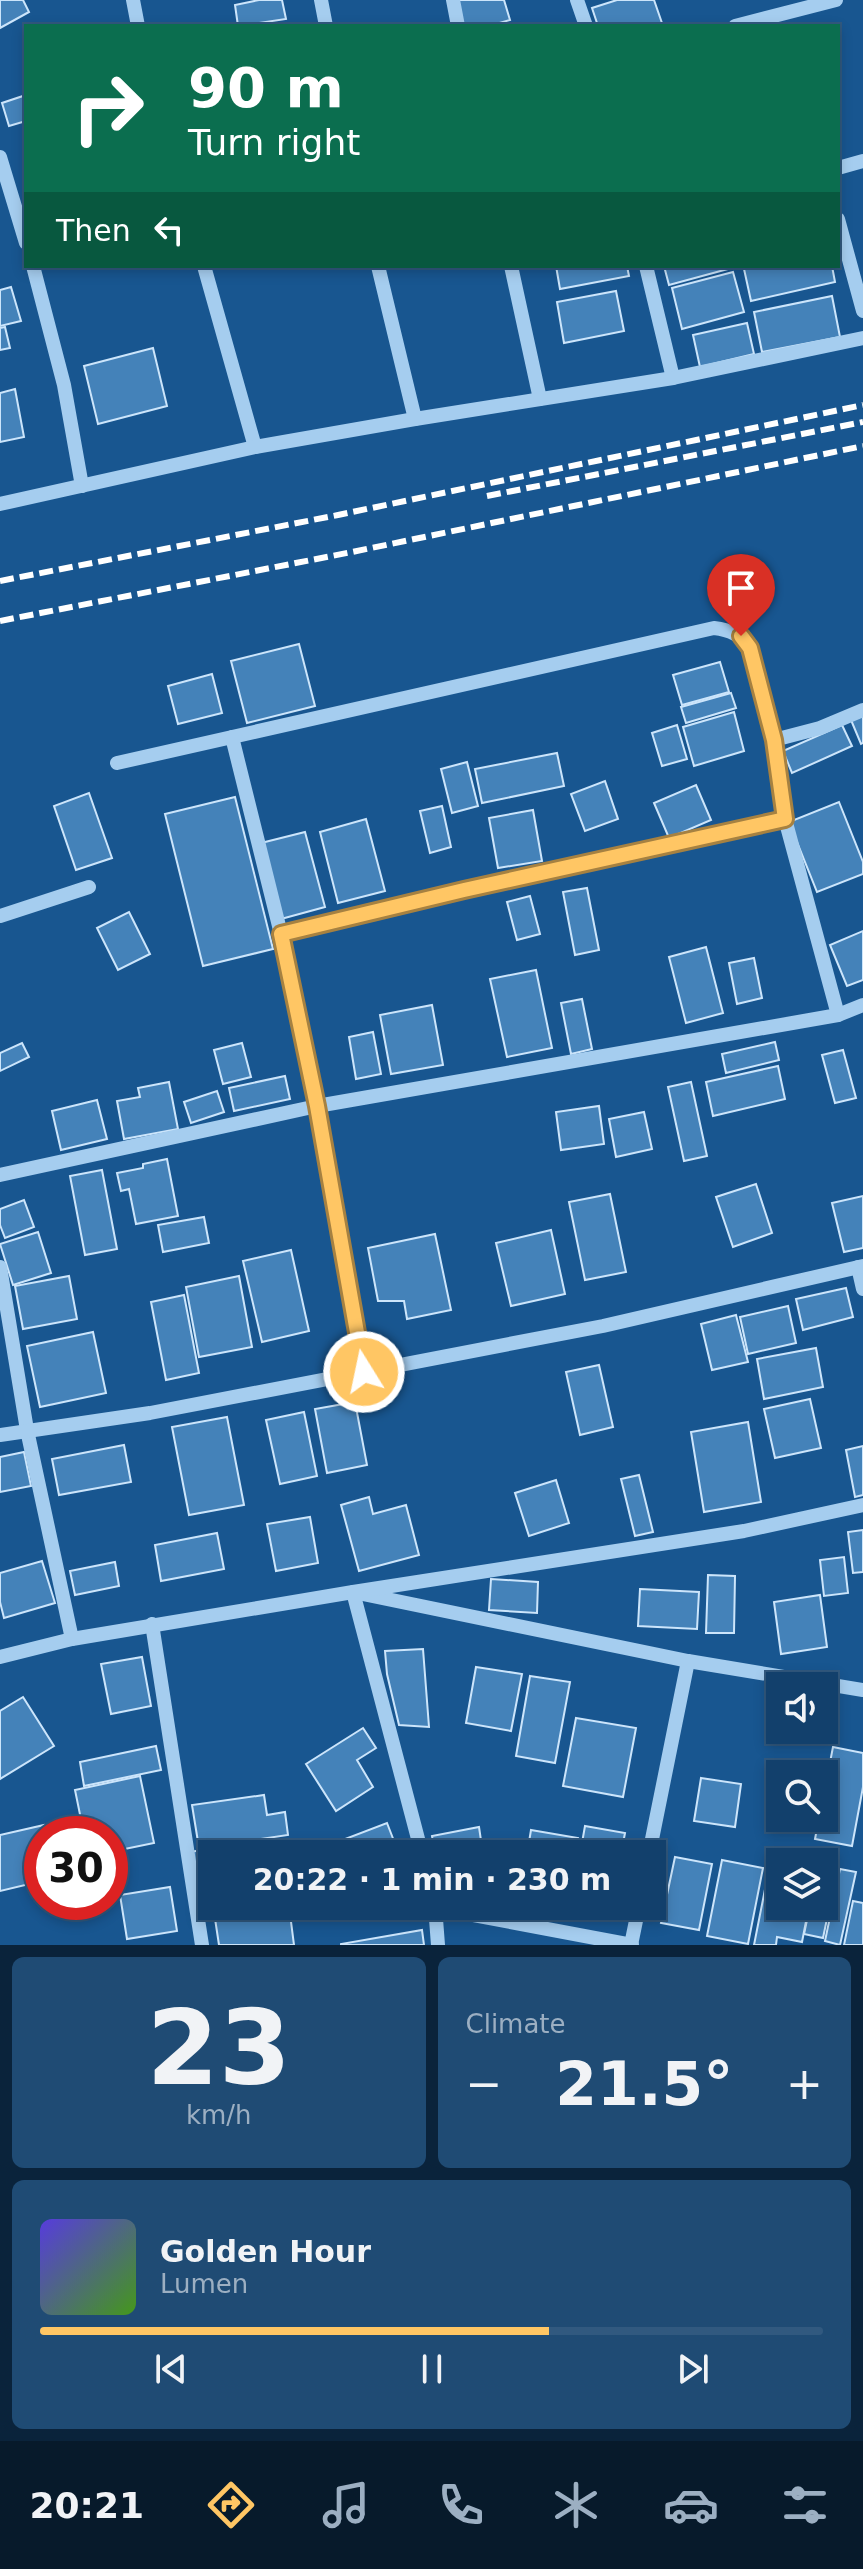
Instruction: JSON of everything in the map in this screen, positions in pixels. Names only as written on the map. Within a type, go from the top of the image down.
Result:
[{"type":"street","points":[[133,0],[138,24]]},
{"type":"street","points":[[321,0],[326,24]]},
{"type":"street","points":[[453,0],[458,24]]},
{"type":"street","points":[[577,0],[585,24]]},
{"type":"street","points":[[743,24],[836,0]]},
{"type":"street","points":[[0,157],[24,236]]},
{"type":"street","points":[[840,167],[863,161]]},
{"type":"street","points":[[840,226],[863,311]]},
{"type":"street","points":[[34,268],[64,385],[82,486]]},
{"type":"street","points":[[205,268],[255,447]]},
{"type":"street","points":[[378,268],[415,419]]},
{"type":"street","points":[[511,268],[540,399]]},
{"type":"street","points":[[646,268],[673,378]]},
{"type":"street","points":[[0,504],[255,447],[673,378],[863,338]]},
{"type":"street","points":[[117,763],[714,628],[729,630],[741,636],[750,648],[774,740],[785,819],[838,1015]]},
{"type":"street","points":[[774,740],[820,728],[863,710]]},
{"type":"street","points":[[232,737],[281,934],[317,1106],[364,1372]]},
{"type":"street","points":[[281,934],[785,819]]},
{"type":"street","points":[[0,916],[89,887]]},
{"type":"street","points":[[0,1175],[317,1106],[838,1015],[863,1005]]},
{"type":"street","points":[[0,1267],[27,1430],[72,1639]]},
{"type":"street","points":[[0,1435],[150,1413],[603,1326],[860,1267],[863,1289]]},
{"type":"street","points":[[0,1657],[152,1624],[744,1531],[863,1505]]},
{"type":"street","points":[[353,1592],[688,1661],[863,1690]]},
{"type":"street","points":[[353,1592],[418,1840]]},
{"type":"street","points":[[152,1624],[202,1945]]},
{"type":"street","points":[[652,1840],[688,1661]]},
{"type":"street","points":[[437,1920],[438,1945]]},
{"type":"street","points":[[503,1920],[632,1945],[636,1920]]},
{"type":"building","points":[[0,0],[23,0],[29,12],[0,28]]},
{"type":"building","points":[[259,0],[282,0],[286,19],[238,24],[235,5]]},
{"type":"building","points":[[456,0],[504,0],[510,20],[496,24],[462,24]]},
{"type":"building","points":[[617,0],[654,0],[662,24],[597,24],[592,8]]},
{"type":"building","points":[[24,96],[24,122],[9,126],[2,103]]},
{"type":"building","points":[[556,268],[627,268],[629,276],[560,289]]},
{"type":"building","points":[[665,268],[732,268],[669,285]]},
{"type":"building","points":[[832,268],[835,282],[751,301],[744,269]]},
{"type":"building","points":[[733,272],[744,312],[682,329],[672,288]]},
{"type":"building","points":[[11,287],[21,321],[0,326],[0,290]]},
{"type":"building","points":[[616,291],[624,331],[564,343],[557,302]]},
{"type":"building","points":[[832,296],[840,337],[762,352],[754,312]]},
{"type":"building","points":[[747,323],[754,354],[700,367],[693,335]]},
{"type":"building","points":[[5,327],[10,348],[0,350],[0,328]]},
{"type":"building","points":[[153,348],[167,406],[98,424],[84,366]]},
{"type":"building","points":[[15,389],[24,437],[0,442],[0,393]]},
{"type":"building","points":[[299,644],[315,706],[247,723],[231,661]]},
{"type":"building","points":[[720,662],[729,692],[682,705],[673,675]]},
{"type":"building","points":[[212,674],[222,713],[178,724],[168,686]]},
{"type":"building","points":[[731,693],[736,708],[686,723],[681,707]]},
{"type":"building","points":[[734,712],[744,751],[694,766],[683,727]]},
{"type":"building","points":[[863,716],[863,743],[861,744],[851,720]]},
{"type":"building","points":[[677,725],[687,759],[662,766],[652,733]]},
{"type":"building","points":[[842,725],[852,746],[792,773],[783,751]]},
{"type":"building","points":[[557,753],[564,786],[482,803],[475,769]]},
{"type":"building","points":[[467,762],[478,806],[452,813],[441,769]]},
{"type":"building","points":[[605,781],[618,819],[585,831],[571,794]]},
{"type":"building","points":[[696,785],[711,820],[669,838],[654,803]]},
{"type":"building","points":[[89,793],[112,858],[76,870],[54,806]]},
{"type":"building","points":[[235,797],[273,949],[203,966],[165,814]]},
{"type":"building","points":[[839,802],[863,862],[863,874],[817,892],[789,822]]},
{"type":"building","points":[[442,806],[451,847],[430,853],[420,811]]},
{"type":"building","points":[[533,810],[542,861],[498,868],[489,818]]},
{"type":"building","points":[[366,819],[385,891],[338,903],[320,832]]},
{"type":"building","points":[[305,832],[325,907],[281,919],[261,843]]},
{"type":"building","points":[[587,888],[599,950],[575,955],[563,892]]},
{"type":"building","points":[[530,896],[540,934],[517,940],[507,902]]},
{"type":"building","points":[[129,912],[150,954],[118,970],[97,928]]},
{"type":"building","points":[[863,931],[863,980],[847,986],[830,945]]},
{"type":"building","points":[[706,947],[723,1013],[686,1023],[669,957]]},
{"type":"building","points":[[754,958],[762,998],[737,1004],[729,963]]},
{"type":"building","points":[[536,970],[552,1048],[507,1057],[490,979]]},
{"type":"building","points":[[582,999],[592,1049],[571,1054],[561,1003]]},
{"type":"building","points":[[432,1005],[443,1065],[391,1074],[380,1015]]},
{"type":"building","points":[[373,1032],[381,1074],[356,1079],[349,1037]]},
{"type":"building","points":[[775,1042],[779,1060],[726,1073],[722,1054]]},
{"type":"building","points":[[22,1043],[29,1057],[0,1071],[0,1053]]},
{"type":"building","points":[[242,1043],[251,1077],[223,1084],[214,1050]]},
{"type":"building","points":[[843,1050],[856,1098],[835,1103],[822,1055]]},
{"type":"building","points":[[778,1066],[785,1099],[713,1116],[706,1082]]},
{"type":"building","points":[[285,1076],[290,1099],[234,1111],[229,1088]]},
{"type":"building","points":[[169,1082],[178,1129],[124,1139],[117,1101],[140,1097],[138,1088]]},
{"type":"building","points":[[691,1082],[707,1156],[684,1161],[668,1087]]},
{"type":"building","points":[[217,1091],[224,1112],[191,1123],[184,1102]]},
{"type":"building","points":[[97,1100],[107,1139],[61,1150],[52,1111]]},
{"type":"building","points":[[599,1106],[604,1144],[561,1150],[556,1112]]},
{"type":"building","points":[[644,1112],[652,1149],[616,1157],[609,1119]]},
{"type":"building","points":[[167,1159],[178,1216],[136,1224],[129,1189],[121,1191],[117,1173]]},
{"type":"building","points":[[102,1170],[117,1249],[85,1255],[70,1176]]},
{"type":"building","points":[[756,1184],[772,1233],[733,1247],[716,1197]]},
{"type":"building","points":[[610,1194],[626,1272],[585,1280],[569,1202]]},
{"type":"building","points":[[863,1196],[863,1248],[844,1252],[832,1203]]},
{"type":"building","points":[[24,1200],[34,1227],[5,1238],[0,1225],[0,1209]]},
{"type":"building","points":[[204,1217],[209,1243],[163,1252],[158,1225]]},
{"type":"building","points":[[551,1230],[565,1294],[511,1306],[496,1243]]},
{"type":"building","points":[[38,1232],[51,1273],[13,1285],[0,1244]]},
{"type":"building","points":[[435,1234],[451,1310],[407,1319],[404,1301],[378,1301],[368,1248]]},
{"type":"building","points":[[291,1250],[309,1331],[262,1342],[243,1261]]},
{"type":"building","points":[[69,1276],[77,1319],[23,1329],[15,1286]]},
{"type":"building","points":[[239,1276],[252,1347],[199,1357],[186,1287]]},
{"type":"building","points":[[846,1288],[853,1317],[803,1330],[796,1299]]},
{"type":"building","points":[[184,1295],[199,1373],[166,1380],[151,1302]]},
{"type":"building","points":[[788,1306],[796,1343],[748,1354],[740,1317]]},
{"type":"building","points":[[736,1315],[748,1362],[712,1370],[701,1324]]},
{"type":"building","points":[[93,1332],[106,1393],[40,1407],[27,1346]]},
{"type":"building","points":[[816,1348],[823,1387],[764,1399],[757,1359]]},
{"type":"building","points":[[599,1365],[613,1427],[580,1435],[566,1372]]},
{"type":"building","points":[[810,1399],[821,1448],[775,1458],[764,1409]]},
{"type":"building","points":[[355,1402],[367,1465],[327,1473],[315,1409]]},
{"type":"building","points":[[304,1412],[317,1476],[280,1484],[266,1420]]},
{"type":"building","points":[[227,1417],[244,1505],[189,1515],[172,1427]]},
{"type":"building","points":[[748,1422],[761,1502],[704,1512],[691,1432]]},
{"type":"building","points":[[124,1445],[131,1482],[59,1495],[52,1459]]},
{"type":"building","points":[[863,1446],[863,1495],[855,1497],[846,1450]]},
{"type":"building","points":[[24,1452],[31,1486],[0,1492],[0,1457]]},
{"type":"building","points":[[639,1475],[653,1532],[635,1536],[621,1479]]},
{"type":"building","points":[[556,1480],[569,1523],[529,1536],[515,1493]]},
{"type":"building","points":[[369,1497],[373,1514],[406,1505],[419,1555],[359,1571],[341,1505]]},
{"type":"building","points":[[310,1517],[318,1563],[276,1571],[267,1524]]},
{"type":"building","points":[[863,1530],[863,1572],[853,1573],[848,1532]]},
{"type":"building","points":[[217,1533],[224,1569],[161,1581],[155,1545]]},
{"type":"building","points":[[844,1557],[848,1593],[824,1596],[820,1560]]},
{"type":"building","points":[[42,1561],[55,1603],[4,1618],[0,1602],[0,1573]]},
{"type":"building","points":[[115,1562],[119,1586],[75,1595],[70,1571]]},
{"type":"building","points":[[708,1575],[735,1576],[734,1633],[706,1633]]},
{"type":"building","points":[[491,1579],[538,1582],[537,1613],[489,1610]]},
{"type":"building","points":[[640,1589],[699,1592],[697,1629],[638,1626]]},
{"type":"building","points":[[820,1595],[827,1647],[781,1654],[774,1602]]},
{"type":"building","points":[[423,1649],[429,1727],[399,1725],[385,1651]]},
{"type":"building","points":[[142,1657],[151,1706],[111,1714],[101,1664]]},
{"type":"building","points":[[476,1667],[522,1674],[511,1731],[466,1723]]},
{"type":"building","points":[[530,1676],[570,1682],[555,1763],[516,1756]]},
{"type":"building","points":[[23,1697],[54,1746],[0,1779],[0,1711]]},
{"type":"building","points":[[576,1718],[636,1728],[623,1797],[563,1786]]},
{"type":"building","points":[[363,1728],[376,1748],[357,1760],[373,1787],[336,1811],[306,1764]]},
{"type":"building","points":[[156,1746],[161,1770],[84,1786],[80,1762]]},
{"type":"building","points":[[833,1747],[863,1753],[863,1787],[852,1846],[815,1839],[816,1832],[838,1832],[838,1760],[830,1760]]},
{"type":"building","points":[[140,1776],[154,1843],[128,1848],[128,1816],[80,1816],[75,1790]]},
{"type":"building","points":[[701,1778],[741,1784],[735,1827],[694,1821]]},
{"type":"building","points":[[264,1795],[267,1815],[285,1812],[288,1835],[198,1842],[192,1805]]},
{"type":"building","points":[[387,1823],[394,1840],[342,1840]]},
{"type":"building","points":[[585,1826],[625,1833],[624,1840],[582,1840]]},
{"type":"building","points":[[479,1827],[481,1840],[433,1840],[432,1836]]},
{"type":"building","points":[[24,1830],[24,1885],[0,1891],[0,1835]]},
{"type":"building","points":[[531,1830],[578,1838],[578,1840],[529,1840]]},
{"type":"building","points":[[198,1851],[198,1886],[194,1887],[189,1852]]},
{"type":"building","points":[[675,1857],[712,1864],[699,1930],[661,1923],[666,1920],[666,1899]]},
{"type":"building","points":[[722,1860],[763,1868],[748,1944],[707,1936]]},
{"type":"building","points":[[840,1869],[856,1872],[840,1945],[825,1941],[829,1920],[838,1920]]},
{"type":"building","points":[[766,1884],[766,1920],[806,1920],[802,1942],[777,1937],[776,1945],[754,1945]]},
{"type":"building","points":[[170,1887],[177,1931],[127,1939],[124,1920],[128,1920],[128,1894]]},
{"type":"building","points":[[853,1901],[863,1903],[863,1945],[844,1945]]},
{"type":"building","points":[[215,1920],[291,1920],[294,1945],[219,1945]]},
{"type":"building","points":[[807,1920],[827,1920],[823,1938],[804,1934]]},
{"type":"building","points":[[422,1930],[424,1945],[341,1945],[341,1944]]},
{"type":"railway","points":[[0,581],[338,515],[863,405]]},
{"type":"railway","points":[[487,496],[863,422]]},
{"type":"railway","points":[[0,621],[863,446]]},
{"type":"route","points":[[364,1372],[317,1106],[281,934],[785,819],[774,740],[750,648],[741,636]]}]
